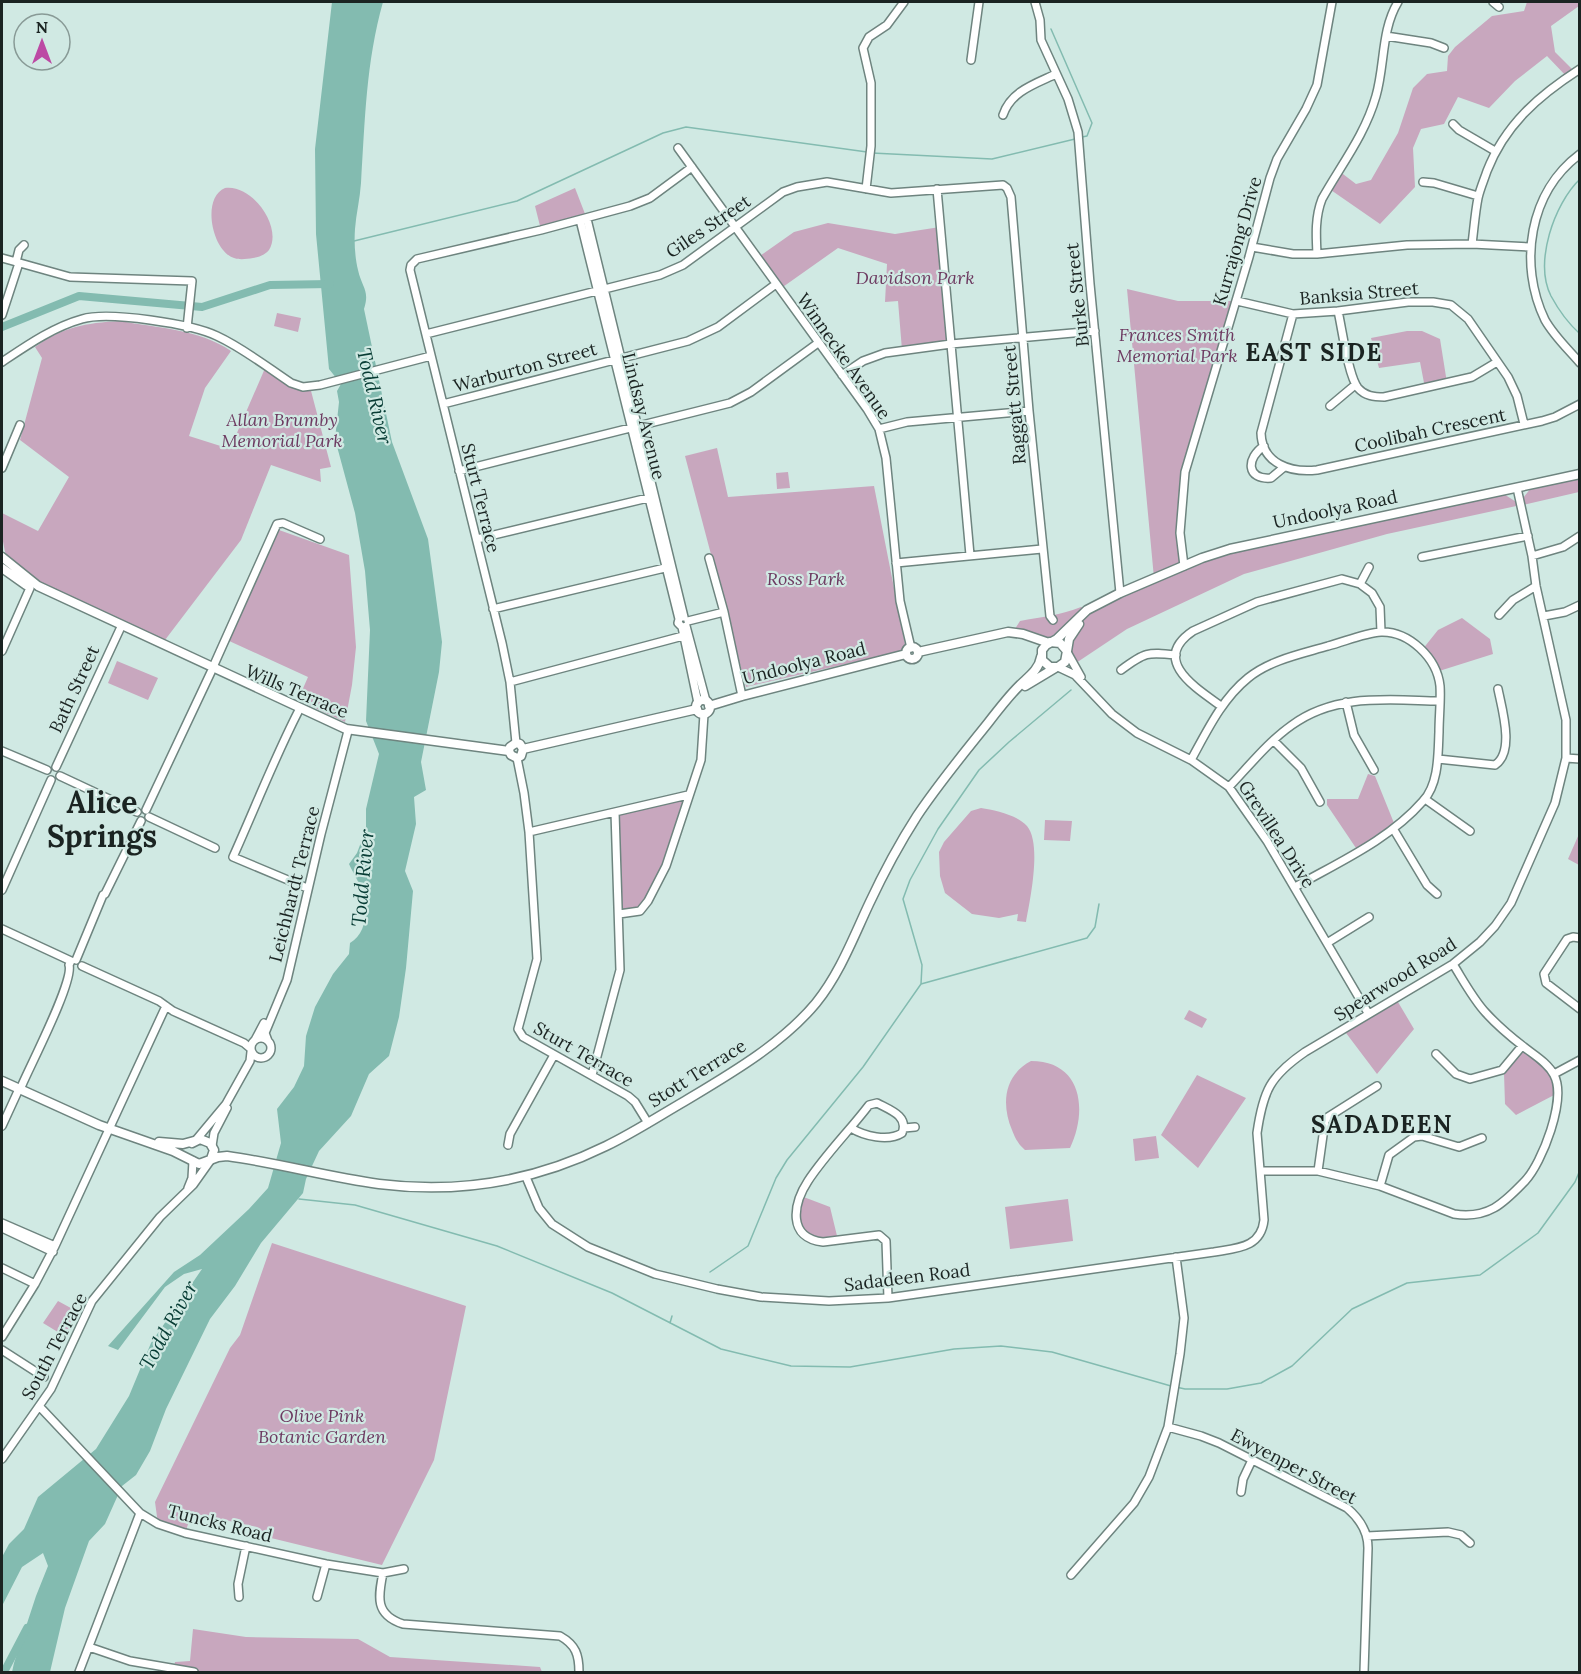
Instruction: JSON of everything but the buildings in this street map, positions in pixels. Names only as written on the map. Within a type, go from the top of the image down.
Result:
[{"type":"main road","name":"Undoolya Road","points":[[1041,657],[1043,647],[1057,639],[1088,610],[1120,593],[1230,549],[1580,474]]},
{"type":"main road","points":[[2,549],[4,562]]},
{"type":"main road","name":"Wills Terrace","points":[[4,562],[31,585],[299,710],[348,730]]},
{"type":"main road","points":[[2,575],[31,585]]},
{"type":"main road","name":"Undoolya Road","points":[[996,635],[1027,640],[1037,648],[1047,665],[1057,667],[1065,662],[1068,642],[1077,627],[1092,610],[1106,600]]},
{"type":"main road","name":"Undoolya Road","points":[[519,746],[703,707],[912,651],[996,635],[1018,633],[1049,643],[1060,643],[1067,652]]},
{"type":"main road","name":"Stott Terrace","points":[[210,1160],[222,1156],[237,1158],[376,1184],[424,1188],[482,1185],[526,1177],[566,1164],[648,1123],[756,1055],[787,1031],[816,1003],[847,954],[884,872],[908,831],[943,781],[1004,704],[1036,669],[1041,657]]},
{"type":"main road","name":"Stott Terrace","points":[[1004,704],[1038,677],[1057,667]]},
{"type":"main road","points":[[348,730],[509,751],[517,758],[523,754],[519,746],[510,747],[509,751]]},
{"type":"main road","points":[[2,1076],[99,1125],[174,1151],[199,1164],[210,1160],[213,1153],[212,1146],[204,1139],[179,1144],[135,1137]]},
{"type":"main road","points":[[2,1081],[20,1087]]},
{"type":"main road","points":[[192,1161],[189,1150],[195,1141]]},
{"type":"main road","name":"Stott Terrace","points":[[212,1146],[237,1158]]},
{"type":"street","points":[[866,189],[871,146],[872,83],[863,48],[869,37],[890,22],[904,2]]},
{"type":"street","points":[[971,60],[979,2]]},
{"type":"street","name":"Burke Street","points":[[1035,2],[1040,20],[1041,40],[1068,99],[1078,132],[1120,593]]},
{"type":"street","name":"Kurrajong Drive","points":[[1184,566],[1180,532],[1185,472],[1237,301],[1270,178],[1276,161],[1317,85],[1332,2]]},
{"type":"street","points":[[1317,254],[1318,208],[1367,124],[1381,78],[1390,17],[1398,2]]},
{"type":"street","points":[[1386,36],[1431,43],[1444,48]]},
{"type":"street","points":[[1472,244],[1478,196],[1495,151],[1511,127],[1532,104],[1580,69]]},
{"type":"street","points":[[1003,115],[1006,106],[1016,95],[1056,74]]},
{"type":"street","points":[[1453,124],[1495,151]]},
{"type":"street","name":"Winnecke Avenue","points":[[678,148],[879,429],[886,458],[900,601],[912,651]]},
{"type":"street","points":[[1580,154],[1571,160],[1551,185],[1537,213],[1530,247],[1532,278],[1544,315],[1554,334],[1580,363]]},
{"type":"street","points":[[584,220],[650,198],[692,167]]},
{"type":"street","name":"Giles Street","points":[[426,334],[660,275],[682,265],[783,192],[797,187],[827,182],[891,193],[998,184],[1007,188]]},
{"type":"street","points":[[1423,182],[1478,196]]},
{"type":"street","name":"Raggatt Street","points":[[1007,188],[1011,197],[1042,549],[1050,616],[1053,620]]},
{"type":"street","points":[[937,189],[970,555]]},
{"type":"street","name":"Sturt Terrace","points":[[519,746],[510,682],[410,270],[412,262],[417,260],[584,220]]},
{"type":"street","name":"Lindsay Avenue","points":[[584,220],[703,707],[701,760],[666,866],[648,901],[640,911],[619,914]]},
{"type":"street","points":[[1252,247],[1293,254],[1317,254],[1407,245],[1472,244],[1530,247]]},
{"type":"street","points":[[2,315],[19,250],[24,245]]},
{"type":"street","points":[[2,258],[78,278],[192,281],[187,328]]},
{"type":"street","name":"Warburton Street","points":[[443,404],[702,335],[718,327],[776,284]]},
{"type":"street","name":"Banksia Street","points":[[1237,301],[1293,314],[1408,302],[1451,305],[1468,319],[1508,377],[1517,396],[1524,424]]},
{"type":"street","points":[[1338,311],[1355,385],[1366,394],[1384,397],[1472,377],[1497,362]]},
{"type":"street","name":"Coolibah Crescent","points":[[1293,314],[1262,424],[1264,446],[1256,451],[1251,461],[1253,471],[1261,478],[1271,478],[1283,468],[1299,471],[1317,470],[1555,417],[1580,404]]},
{"type":"street","points":[[2,362],[32,342],[82,319],[102,316],[122,317],[207,332],[223,339],[291,383],[303,387],[331,383],[431,356]]},
{"type":"street","points":[[842,375],[863,361],[885,353],[951,344],[1095,332]]},
{"type":"street","points":[[459,471],[730,403],[751,392],[818,343]]},
{"type":"street","points":[[1330,406],[1355,385]]},
{"type":"street","points":[[879,429],[907,422],[1029,411]]},
{"type":"street","points":[[2,468],[20,425]]},
{"type":"street","points":[[1264,446],[1269,455],[1283,468]]},
{"type":"street","name":"Spearwood Road","points":[[1258,1238],[1264,1220],[1257,1133],[1265,1095],[1277,1076],[1284,1066],[1368,1013],[1453,964],[1480,942],[1511,903],[1555,803],[1566,758],[1565,711],[1536,586],[1517,488]]},
{"type":"street","points":[[477,540],[652,497]]},
{"type":"street","points":[[141,821],[146,821],[147,813],[277,524],[283,523],[320,539]]},
{"type":"street","points":[[1422,557],[1528,536]]},
{"type":"street","points":[[1532,556],[1563,547],[1580,536]]},
{"type":"street","points":[[896,563],[1042,549]]},
{"type":"street","points":[[709,558],[724,612],[742,696]]},
{"type":"street","points":[[493,609],[669,567]]},
{"type":"street","points":[[1360,584],[1369,567]]},
{"type":"street","points":[[1221,706],[1187,681],[1180,673],[1176,655],[1181,641],[1193,631],[1257,602],[1333,580],[1351,580],[1372,593],[1377,600],[1380,607],[1381,632]]},
{"type":"street","points":[[2,651],[31,585]]},
{"type":"street","points":[[1499,615],[1513,600],[1536,586]]},
{"type":"street","points":[[1544,616],[1565,612],[1580,605]]},
{"type":"street","points":[[684,622],[724,612]]},
{"type":"street","name":"Lindsay Avenue","points":[[684,622],[683,636],[703,707]]},
{"type":"street","name":"Bath Street","points":[[57,767],[121,627]]},
{"type":"street","points":[[1191,760],[1221,706],[1246,679],[1269,665],[1291,656],[1381,632],[1401,636],[1427,655],[1438,677],[1440,687],[1438,759],[1433,782],[1425,799],[1394,830],[1295,887]]},
{"type":"street","points":[[510,682],[683,636]]},
{"type":"street","name":"Grevillea Drive","points":[[1067,652],[1091,691]]},
{"type":"street","points":[[1121,670],[1140,655],[1155,652],[1176,655]]},
{"type":"street","name":"Grevillea Drive","points":[[1057,667],[1071,672],[1112,714],[1137,733],[1191,760],[1230,786],[1295,887],[1368,1013]]},
{"type":"street","points":[[1438,759],[1495,765],[1501,761],[1506,741],[1497,689]]},
{"type":"street","points":[[1230,786],[1292,725],[1331,705],[1363,700],[1439,701]]},
{"type":"street","points":[[1346,702],[1354,735],[1374,770]]},
{"type":"street","points":[[299,710],[277,754],[271,773],[233,856],[305,887]]},
{"type":"street","name":"Leichhardt Terrace","points":[[195,1141],[226,1104],[250,1061],[253,1045],[284,974],[348,730]]},
{"type":"street","points":[[1274,741],[1301,768],[1320,802]]},
{"type":"street","points":[[2,751],[47,770]]},
{"type":"street","name":"Sturt Terrace","points":[[517,758],[529,832],[537,958],[518,1029],[523,1037],[628,1096],[635,1102],[648,1123]]},
{"type":"street","points":[[1566,758],[1580,759]]},
{"type":"street","points":[[51,766],[57,767],[60,770],[60,776],[56,780],[51,780],[47,776],[47,770],[51,766]]},
{"type":"street","points":[[60,776],[137,812]]},
{"type":"street","points":[[2,890],[51,780]]},
{"type":"street","points":[[529,832],[688,795]]},
{"type":"street","points":[[1425,799],[1470,831]]},
{"type":"street","points":[[137,812],[141,809],[215,848]]},
{"type":"street","points":[[137,812],[137,817],[141,821]]},
{"type":"street","points":[[591,1075],[620,970],[615,812]]},
{"type":"street","points":[[2,1126],[76,966],[103,895],[141,821]]},
{"type":"street","points":[[1394,830],[1427,885],[1437,894]]},
{"type":"street","name":"Leichhardt Terrace","points":[[268,1041],[265,1033],[287,980],[305,887]]},
{"type":"street","points":[[1327,943],[1369,917]]},
{"type":"street","points":[[2,931],[173,1011],[253,1045],[259,1058]]},
{"type":"street","points":[[1580,938],[1567,939],[1546,970],[1544,977],[1546,983],[1580,1009]]},
{"type":"street","points":[[1260,1171],[1318,1171],[1380,1186],[1454,1214],[1473,1216],[1494,1210],[1530,1176],[1556,1115],[1559,1096],[1554,1074],[1486,1014],[1453,964]]},
{"type":"street","points":[[2,1345],[40,1282],[166,1006]]},
{"type":"street","points":[[212,1146],[214,1133],[241,1082],[259,1058],[264,1058],[269,1054],[271,1048],[268,1041],[263,1038],[253,1045]]},
{"type":"street","points":[[1436,1054],[1456,1074],[1470,1079],[1502,1070],[1522,1046]]},
{"type":"street","points":[[508,1145],[510,1134],[554,1055]]},
{"type":"street","points":[[1554,1074],[1580,1060]]},
{"type":"street","points":[[1318,1171],[1325,1121],[1377,1086]]},
{"type":"street","points":[[851,1128],[862,1135],[896,1137],[902,1133],[904,1128],[902,1118],[877,1103],[869,1105],[807,1182],[796,1210],[796,1220],[803,1234],[814,1241],[823,1242],[879,1235],[883,1237],[886,1241],[888,1298]]},
{"type":"street","points":[[904,1128],[915,1127]]},
{"type":"street","points":[[1380,1186],[1389,1155],[1414,1137],[1422,1136],[1458,1147],[1482,1138]]},
{"type":"street","name":"South Terrace","points":[[2,1459],[40,1407],[58,1376],[92,1301],[160,1217],[197,1181],[210,1160]]},
{"type":"street","points":[[184,1195],[192,1178],[192,1161]]},
{"type":"street","name":"Sadadeen Road","points":[[526,1177],[539,1208],[552,1224],[588,1246],[655,1274],[717,1290],[761,1297],[829,1301],[888,1298],[1237,1248],[1247,1246],[1258,1238]]},
{"type":"street","points":[[2,1223],[53,1250]]},
{"type":"street","points":[[2,1228],[53,1250]]},
{"type":"street","points":[[2,1337],[53,1250]]},
{"type":"street","points":[[1071,1575],[1134,1503],[1149,1477],[1168,1427],[1184,1318],[1176,1257]]},
{"type":"street","points":[[2,1268],[35,1284]]},
{"type":"street","points":[[2,1350],[44,1377]]},
{"type":"street","name":"Tuncks Road","points":[[40,1407],[140,1513],[173,1529],[326,1564],[383,1573],[404,1569]]},
{"type":"street","name":"Ewyenper Street","points":[[1168,1427],[1208,1438],[1347,1508],[1361,1523],[1367,1536]]},
{"type":"street","points":[[1241,1492],[1243,1479],[1252,1460]]},
{"type":"street","points":[[79,1672],[140,1513]]},
{"type":"street","points":[[1364,1672],[1367,1536],[1452,1532],[1461,1535],[1470,1543]]},
{"type":"street","points":[[239,1598],[238,1584],[246,1546]]},
{"type":"street","points":[[317,1597],[326,1564]]},
{"type":"street","points":[[383,1573],[379,1600],[384,1613],[395,1621],[403,1624],[560,1636],[568,1640],[577,1653],[579,1672]]},
{"type":"street","points":[[89,1647],[130,1661],[194,1672]]},
{"type":"green space","points":[[1527,2],[1579,2],[1579,6],[1551,26],[1555,52],[1575,72],[1567,77],[1547,56],[1515,81],[1489,108],[1458,97],[1444,124],[1421,129],[1413,148],[1415,187],[1380,224],[1328,188],[1339,171],[1356,184],[1371,180],[1398,133],[1413,88],[1427,74],[1447,71],[1448,56],[1455,47],[1492,16],[1524,11]]},
{"type":"green space","points":[[225,188],[246,193],[263,209],[272,230],[269,250],[264,254],[236,259],[220,246],[212,224],[212,213],[213,202]]},
{"type":"green space","points":[[575,188],[587,219],[541,230],[535,206]]},
{"type":"green space","name":"Davidson Park","points":[[828,223],[895,234],[940,227],[951,344],[902,350],[898,301],[885,302],[887,264],[838,248],[780,289],[757,258],[794,232]]},
{"type":"green space","name":"Frances Smith Memorial Park","points":[[1127,289],[1178,301],[1237,301],[1182,493],[1184,566],[1202,558],[1499,491],[1521,505],[1387,534],[1244,574],[1127,629],[1073,665],[1067,647],[1075,627],[1092,610],[1154,578]]},
{"type":"green space","points":[[277,313],[301,318],[298,332],[274,326]]},
{"type":"green space","name":"Allan Brumby Memorial Park","points":[[120,321],[192,334],[206,338],[231,351],[205,388],[189,436],[230,449],[266,366],[291,383],[310,387],[331,467],[320,469],[321,482],[271,465],[241,540],[165,640],[36,580],[10,561],[5,552],[2,536],[2,513],[38,531],[69,477],[20,440],[42,358],[35,347],[75,327]]},
{"type":"green space","points":[[1407,331],[1422,331],[1440,339],[1447,383],[1425,388],[1420,362],[1379,368],[1371,338]]},
{"type":"green space","name":"Ross Park","points":[[717,448],[728,497],[874,486],[905,644],[902,651],[746,687],[685,456]]},
{"type":"green space","points":[[788,472],[790,488],[777,489],[776,473]]},
{"type":"green space","points":[[1579,474],[1579,492],[1523,505],[1523,498],[1531,488]]},
{"type":"green space","points":[[279,530],[349,555],[356,647],[345,722],[298,700],[308,677],[227,640]]},
{"type":"green space","points":[[1081,607],[1087,609],[1052,642],[1013,632],[1020,621]]},
{"type":"green space","points":[[1462,618],[1490,639],[1493,654],[1436,672],[1422,650],[1438,630]]},
{"type":"green space","points":[[117,661],[158,678],[148,700],[108,683]]},
{"type":"green space","points":[[1368,774],[1375,776],[1396,828],[1358,851],[1327,805],[1327,799],[1358,799]]},
{"type":"green space","points":[[688,795],[666,866],[640,911],[619,914],[615,812]]},
{"type":"green space","points":[[981,808],[1018,819],[1027,826],[1031,834],[1034,846],[1034,872],[1026,922],[1017,921],[1018,914],[999,918],[972,914],[945,893],[940,876],[939,852],[944,842],[971,811]]},
{"type":"green space","points":[[1045,820],[1072,821],[1070,841],[1044,840]]},
{"type":"green space","points":[[1579,834],[1579,865],[1568,859]]},
{"type":"green space","points":[[1395,997],[1414,1029],[1377,1074],[1343,1029]]},
{"type":"green space","points":[[1189,1010],[1207,1019],[1202,1028],[1184,1019]]},
{"type":"green space","points":[[1522,1046],[1549,1068],[1558,1093],[1516,1115],[1505,1104],[1502,1070]]},
{"type":"green space","points":[[1031,1061],[1048,1063],[1061,1069],[1076,1090],[1079,1118],[1070,1148],[1025,1150],[1014,1136],[1007,1110],[1007,1091],[1015,1074]]},
{"type":"green space","points":[[1197,1075],[1246,1098],[1198,1168],[1161,1135]]},
{"type":"green space","points":[[1156,1136],[1159,1158],[1135,1161],[1133,1139]]},
{"type":"green space","points":[[801,1196],[830,1207],[838,1240],[814,1241],[798,1225]]},
{"type":"green space","points":[[1068,1199],[1073,1241],[1010,1249],[1005,1207]]},
{"type":"green space","name":"Olive Pink Botanic Garden","points":[[272,1243],[466,1306],[434,1460],[382,1565],[271,1538],[257,1527],[192,1513],[185,1533],[158,1524],[155,1502],[230,1348],[240,1335]]},
{"type":"green space","points":[[58,1301],[80,1313],[66,1337],[43,1323]]},
{"type":"green space","points":[[193,1629],[246,1637],[358,1639],[390,1657],[540,1667],[542,1672],[173,1672],[175,1662],[190,1661]]},
{"type":"water","points":[[332,2],[383,2],[377,24],[367,92],[355,229],[355,255],[366,293],[364,309],[392,442],[428,539],[442,642],[439,672],[421,762],[426,790],[414,797],[416,824],[405,871],[413,891],[399,1017],[389,1056],[369,1074],[351,1116],[319,1151],[306,1179],[303,1193],[261,1243],[235,1286],[210,1319],[166,1409],[150,1451],[136,1475],[122,1486],[105,1524],[89,1541],[65,1608],[50,1672],[12,1672],[48,1566],[43,1553],[22,1567],[2,1606],[2,1557],[9,1544],[24,1529],[38,1497],[96,1449],[129,1396],[151,1343],[202,1269],[184,1274],[165,1287],[118,1350],[108,1346],[174,1272],[200,1255],[268,1188],[281,1143],[277,1109],[294,1087],[304,1066],[306,1036],[315,1007],[333,974],[349,954],[350,943],[362,930],[365,918],[364,895],[349,864],[357,853],[366,829],[366,809],[379,754],[366,721],[370,630],[365,571],[355,513],[335,439],[339,402],[337,391],[341,384],[329,369],[316,234],[315,149]]},
{"type":"waterway","points":[[1051,29],[1092,123],[1087,136],[1082,137]]},
{"type":"waterway","points":[[354,241],[517,201],[663,133],[686,127],[867,152]]},
{"type":"waterway","points":[[872,153],[992,159],[1075,139]]},
{"type":"waterway","points":[[1580,179],[1562,203],[1555,218],[1549,234],[1545,267],[1546,282],[1551,296],[1580,334]]},
{"type":"waterway","points":[[2,327],[79,296],[202,307],[270,285],[330,284]]},
{"type":"waterway","points":[[710,1272],[748,1246],[776,1178],[787,1160],[863,1067],[921,984],[922,965],[903,899],[910,880],[938,829],[979,770],[1071,690]]},
{"type":"waterway","points":[[921,984],[1087,938],[1095,927],[1099,904]]},
{"type":"waterway","points":[[1176,1387],[1227,1389],[1261,1383],[1292,1366],[1352,1309],[1407,1283],[1480,1275],[1538,1233],[1575,1182],[1580,1170]]},
{"type":"waterway","points":[[299,1199],[355,1205],[497,1246],[612,1293],[721,1349],[791,1366],[850,1367],[954,1349],[1001,1346],[1052,1352],[1171,1386]]},
{"type":"waterway","points":[[670,1323],[672,1316]]},
{"type":"waterway","name":"Todd River","points":[[4,1672],[27,1628]]},
{"type":"district","name":"EAST SIDE","points":[[1314,352]]},
{"type":"district","name":"Alice Springs","points":[[102,819]]},
{"type":"district","name":"SADADEEN","points":[[1382,1124]]}]
